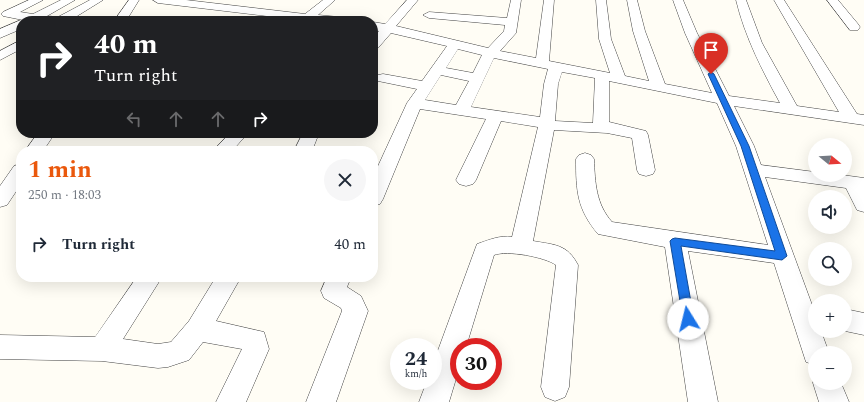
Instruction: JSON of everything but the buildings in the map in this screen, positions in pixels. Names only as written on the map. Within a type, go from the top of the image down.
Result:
[{"type":"street","points":[[3,16],[38,0]]},
{"type":"street","points":[[37,16],[70,0]]},
{"type":"street","points":[[69,16],[98,0]]},
{"type":"street","points":[[123,16],[134,0]]},
{"type":"street","points":[[158,0],[299,16]]},
{"type":"street","points":[[309,16],[330,0]]},
{"type":"street","points":[[378,40],[390,29],[413,0]]},
{"type":"street","points":[[461,111],[490,53],[504,36],[510,33],[516,0]]},
{"type":"street","points":[[521,247],[547,123],[551,84],[549,64],[549,0]]},
{"type":"street","points":[[601,0],[605,39],[619,78]]},
{"type":"street","points":[[632,0],[639,31],[659,88]]},
{"type":"street","points":[[678,0],[724,100],[753,170],[782,256],[808,313]]},
{"type":"street","points":[[741,0],[754,41],[765,65],[792,110]]},
{"type":"street","points":[[779,0],[858,119]]},
{"type":"street","points":[[832,0],[854,27]]},
{"type":"street","points":[[413,33],[438,5]]},
{"type":"street","points":[[429,15],[512,22]]},
{"type":"street","points":[[3,16],[16,17]]},
{"type":"street","points":[[0,34],[16,26]]},
{"type":"street","points":[[378,27],[413,33],[490,53],[619,78],[659,88],[724,100],[858,119]]},
{"type":"street","points":[[378,188],[415,103],[454,43]]},
{"type":"street","points":[[0,56],[16,47]]},
{"type":"street","points":[[436,70],[477,78]]},
{"type":"street","points":[[602,75],[601,124],[606,128],[640,135],[646,170]]},
{"type":"street","points":[[383,78],[426,86]]},
{"type":"street","points":[[415,103],[547,123],[547,126],[604,129]]},
{"type":"street","points":[[466,180],[495,116]]},
{"type":"street","points":[[227,146],[235,138]]},
{"type":"street","points":[[585,159],[588,200],[592,212],[606,229],[675,241],[782,256]]},
{"type":"street","points":[[753,170],[858,184],[864,206]]},
{"type":"street","points":[[0,200],[11,180]]},
{"type":"street","points":[[675,241],[702,402]]},
{"type":"street","points":[[434,402],[485,250],[505,244],[553,253],[563,258],[567,265],[555,387]]},
{"type":"street","points":[[102,349],[147,282]]},
{"type":"street","points":[[0,347],[102,349],[158,356],[168,355],[180,351],[197,329],[226,282]]},
{"type":"street","points":[[321,402],[355,312],[354,305],[347,298],[339,296],[333,291],[337,282]]},
{"type":"street","points":[[852,321],[864,324]]},
{"type":"street","points":[[197,329],[255,340],[256,349],[230,402]]},
{"type":"street","points":[[830,390],[834,402]]},
{"type":"route","points":[[688,319],[675,241],[782,256],[745,146],[711,74]]}]
